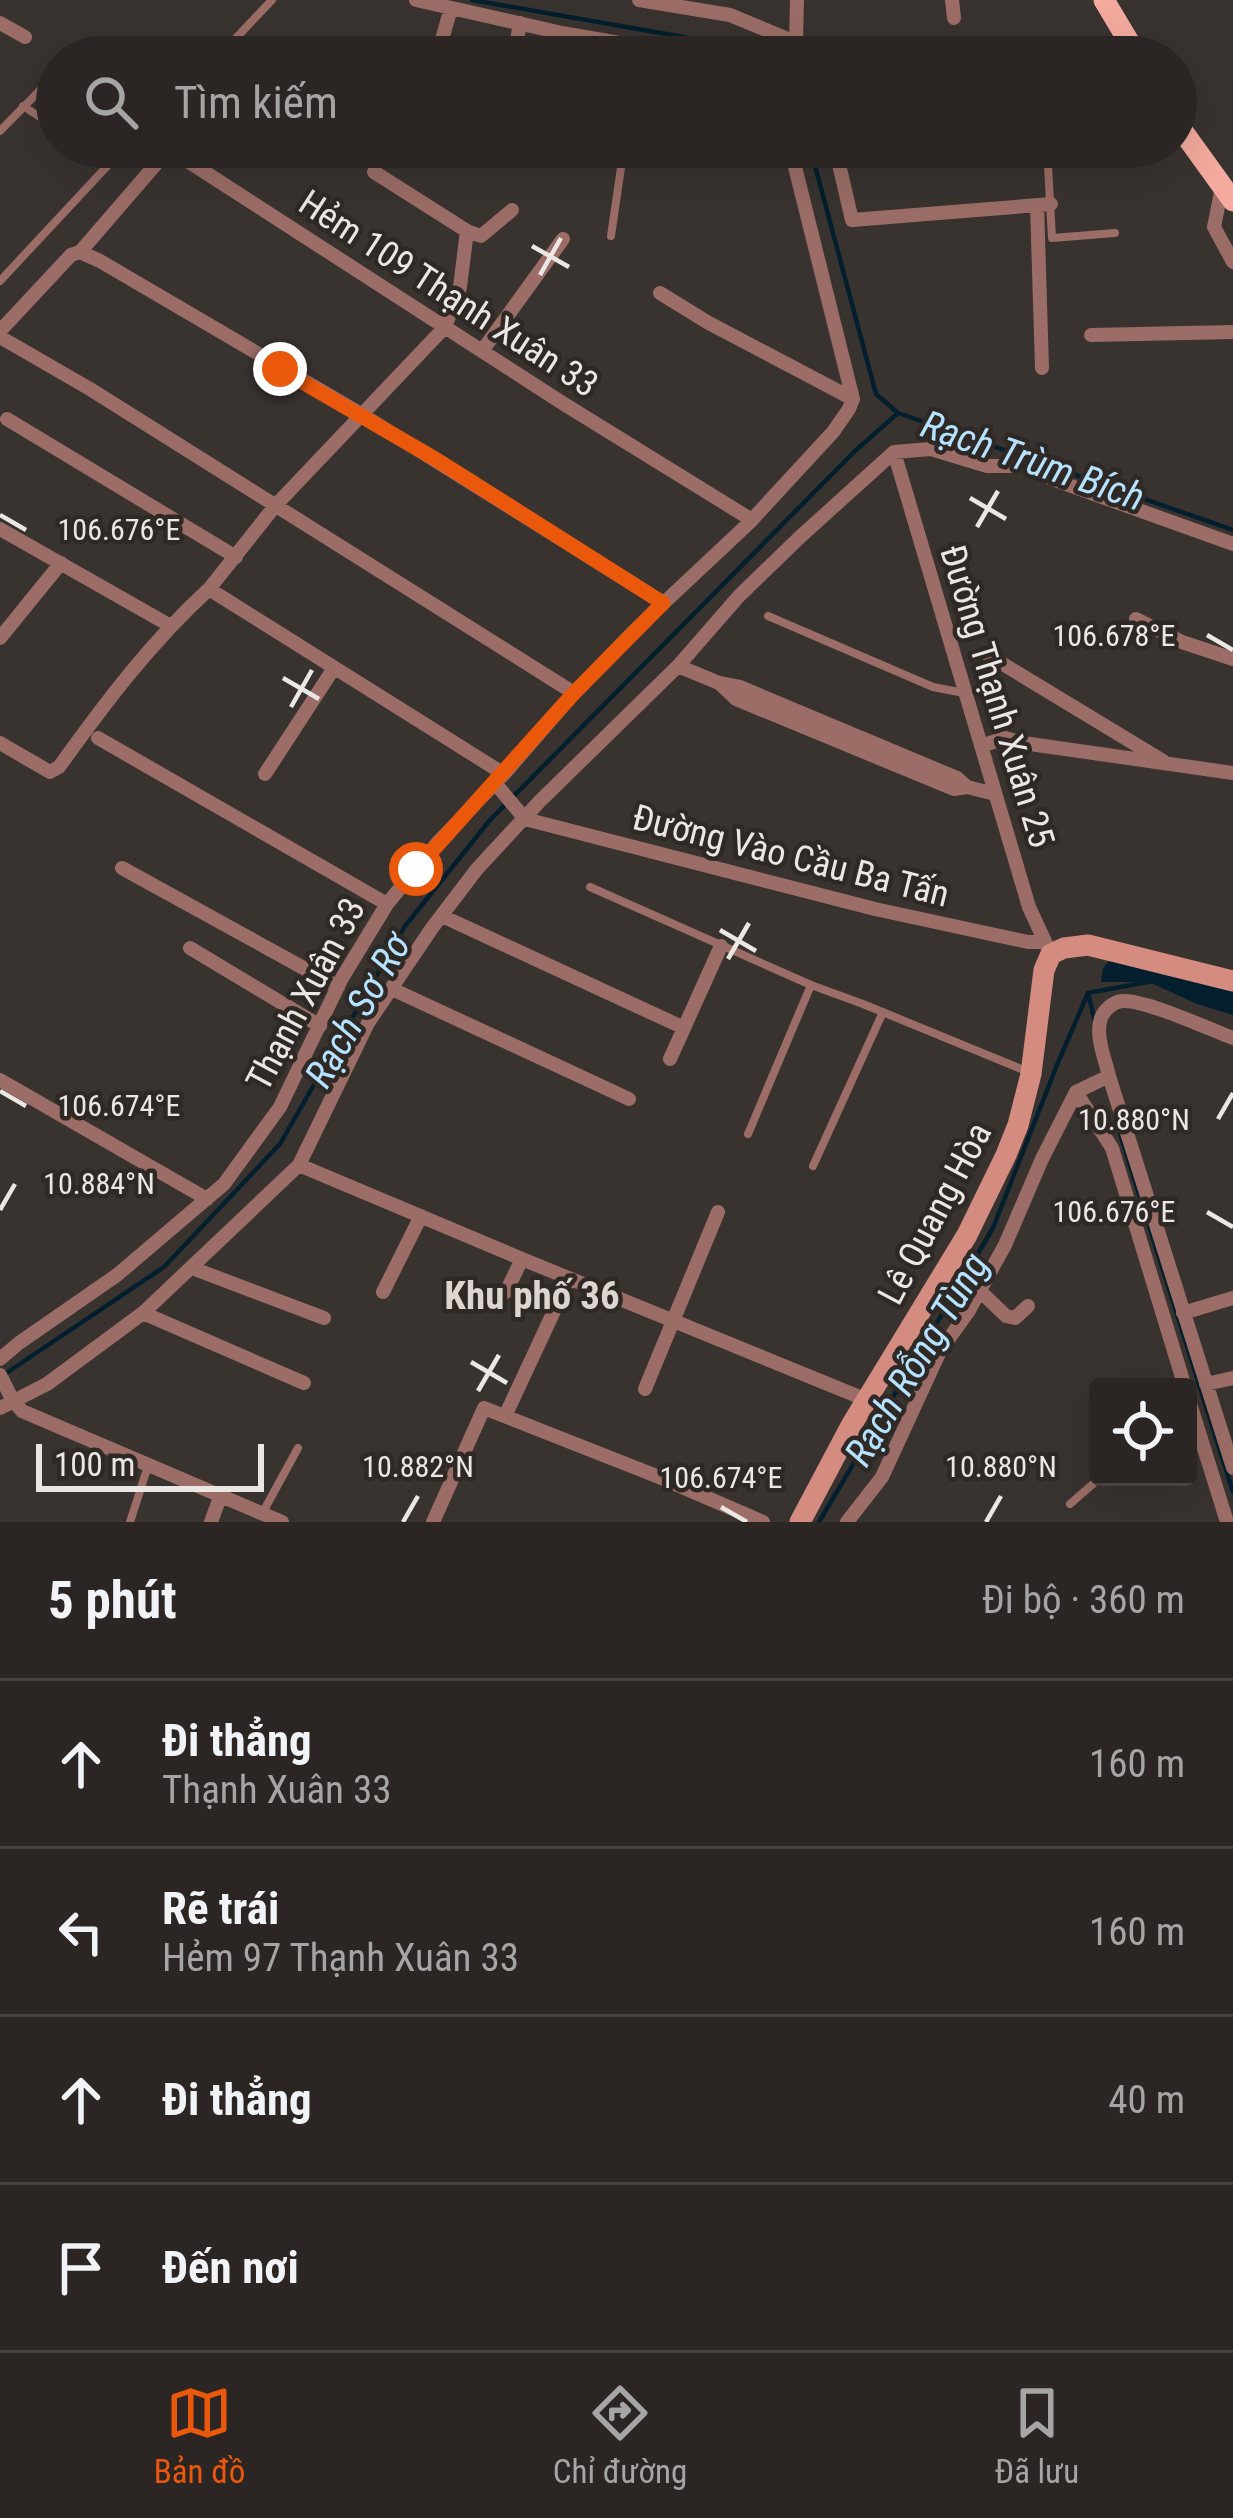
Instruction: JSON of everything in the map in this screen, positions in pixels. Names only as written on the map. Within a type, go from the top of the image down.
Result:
[{"type":"main road","points":[[1104,0],[1125,36]]},
{"type":"main road","points":[[1197,152],[1227,194]]},
{"type":"street","points":[[416,0],[460,6],[573,36]]},
{"type":"street","points":[[639,0],[729,7],[785,36]]},
{"type":"street","points":[[796,36],[797,0]]},
{"type":"street","points":[[952,0],[954,18]]},
{"type":"street","points":[[446,36],[460,6]]},
{"type":"street","points":[[0,23],[26,37]]},
{"type":"street","points":[[518,36],[520,23]]},
{"type":"street","name":"Hẻm 109 Thạnh Xuân 33","points":[[80,252],[153,168]]},
{"type":"street","name":"Hẻm 109 Thạnh Xuân 33","points":[[199,168],[752,520]]},
{"type":"street","points":[[795,168],[853,399]]},
{"type":"street","points":[[841,168],[852,220],[1044,204],[1042,368]]},
{"type":"street","points":[[374,172],[481,236],[512,210]]},
{"type":"street","points":[[1227,194],[1214,227],[1233,262]]},
{"type":"street","points":[[0,743],[41,769],[50,772],[59,767],[169,625],[209,589],[275,506],[445,327],[460,287],[467,231]]},
{"type":"street","points":[[482,351],[563,239]]},
{"type":"street","points":[[574,693],[0,334],[71,254],[80,252],[361,414],[663,603]]},
{"type":"street","points":[[660,293],[853,399]]},
{"type":"street","points":[[1091,335],[1233,332]]},
{"type":"street","name":"Thạnh Xuân 33","points":[[0,1359],[117,1275],[224,1184],[280,1107],[338,987],[387,904],[574,693],[752,520],[833,432],[853,399]]},
{"type":"street","points":[[8,419],[236,556]]},
{"type":"street","points":[[9,1403],[47,1384],[143,1313],[299,1165],[368,1023],[477,869],[678,666],[739,596],[894,452],[931,449],[987,466],[1010,466]]},
{"type":"street","name":"Đường Thạnh Xuân 25","points":[[894,452],[1029,907],[1048,948]]},
{"type":"street","points":[[1052,479],[1233,544]]},
{"type":"street","points":[[0,529],[169,625]]},
{"type":"street","points":[[0,638],[61,563]]},
{"type":"street","points":[[209,589],[499,779],[525,819]]},
{"type":"street","points":[[1136,619],[1233,659]]},
{"type":"street","points":[[988,655],[1168,764]]},
{"type":"street","points":[[678,666],[740,687],[958,778],[968,787],[995,794]]},
{"type":"street","points":[[265,774],[334,668]]},
{"type":"street","points":[[981,746],[1005,737],[1233,773]]},
{"type":"street","points":[[98,738],[387,904]]},
{"type":"street","name":"Đường Vào Cầu Ba Tấn","points":[[525,819],[1048,948]]},
{"type":"street","points":[[122,868],[338,987]]},
{"type":"street","points":[[442,916],[682,1028]]},
{"type":"street","points":[[1048,948],[1088,945],[1233,981]]},
{"type":"street","points":[[670,1059],[721,946]]},
{"type":"street","name":"Lê Quang Hòa","points":[[800,1522],[840,1444],[968,1235],[1018,1125],[1031,1074],[1048,948]]},
{"type":"street","points":[[190,949],[320,1026]]},
{"type":"street","points":[[392,989],[629,1099]]},
{"type":"street","points":[[1233,1038],[1121,1001],[1106,1008],[1099,1021],[1109,1076],[1233,1468]]},
{"type":"street","points":[[855,1519],[882,1477],[940,1351],[984,1294],[1076,1092],[1109,1076]]},
{"type":"street","points":[[0,1080],[207,1199]]},
{"type":"street","points":[[1076,1092],[1112,1148],[1182,1378]]},
{"type":"street","points":[[299,1165],[867,1400]]},
{"type":"street","points":[[645,1389],[718,1212]]},
{"type":"street","points":[[383,1292],[421,1216]]},
{"type":"street","points":[[506,1292],[522,1259]]},
{"type":"street","points":[[192,1268],[324,1318]]},
{"type":"street","points":[[506,1414],[569,1279]]},
{"type":"street","points":[[984,1294],[1006,1316],[1015,1318],[1028,1306]]},
{"type":"street","points":[[1183,1312],[1233,1298]]},
{"type":"street","points":[[143,1313],[304,1383]]},
{"type":"street","points":[[0,1375],[9,1403],[22,1411],[282,1522]]},
{"type":"street","points":[[1206,1384],[1233,1378]]},
{"type":"street","points":[[434,1522],[484,1408],[764,1522]]},
{"type":"street","points":[[1197,1427],[1227,1522]]},
{"type":"street","points":[[211,1522],[220,1497]]},
{"type":"lane","points":[[238,36],[272,0]]},
{"type":"lane","points":[[0,131],[36,93]]},
{"type":"lane","points":[[23,106],[36,114]]},
{"type":"lane","points":[[0,281],[105,168]]},
{"type":"lane","points":[[611,236],[621,168]]},
{"type":"lane","points":[[1046,168],[1044,204],[1052,238],[1115,233]]},
{"type":"lane","points":[[768,616],[933,687],[966,694]]},
{"type":"lane","points":[[590,886],[811,986],[1031,1074]]},
{"type":"lane","points":[[748,1134],[811,986]]},
{"type":"lane","points":[[813,1166],[883,1012]]},
{"type":"lane","points":[[262,1514],[298,1448]]},
{"type":"lane","points":[[130,1522],[148,1466]]},
{"type":"lane","points":[[1070,1504],[1090,1486]]},
{"type":"water","points":[[1124,959],[1233,991],[1233,1015],[1149,982],[1101,982],[1109,961]]},
{"type":"waterway","name":"Rạch Trùm Bích","points":[[472,0],[678,36]]},
{"type":"waterway","name":"Rạch Trùm Bích","points":[[816,168],[876,394],[898,413],[1233,530]]},
{"type":"waterway","name":"Rạch Sơ Rơ","points":[[5,1374],[164,1267],[280,1144],[405,926],[490,820],[898,413]]},
{"type":"waterway","points":[[1088,993],[1153,981]]},
{"type":"waterway","points":[[1088,993],[1095,1022]]},
{"type":"waterway","name":"Rạch Rỗng Tùng","points":[[819,1522],[993,1228],[1088,993]]},
{"type":"waterway","points":[[1118,1127],[1233,1492]]},
{"type":"district","name":"Khu phố 36","points":[[532,1295]]},
{"type":"route","points":[[280,369],[437,460],[663,603],[574,693],[416,869]]}]
